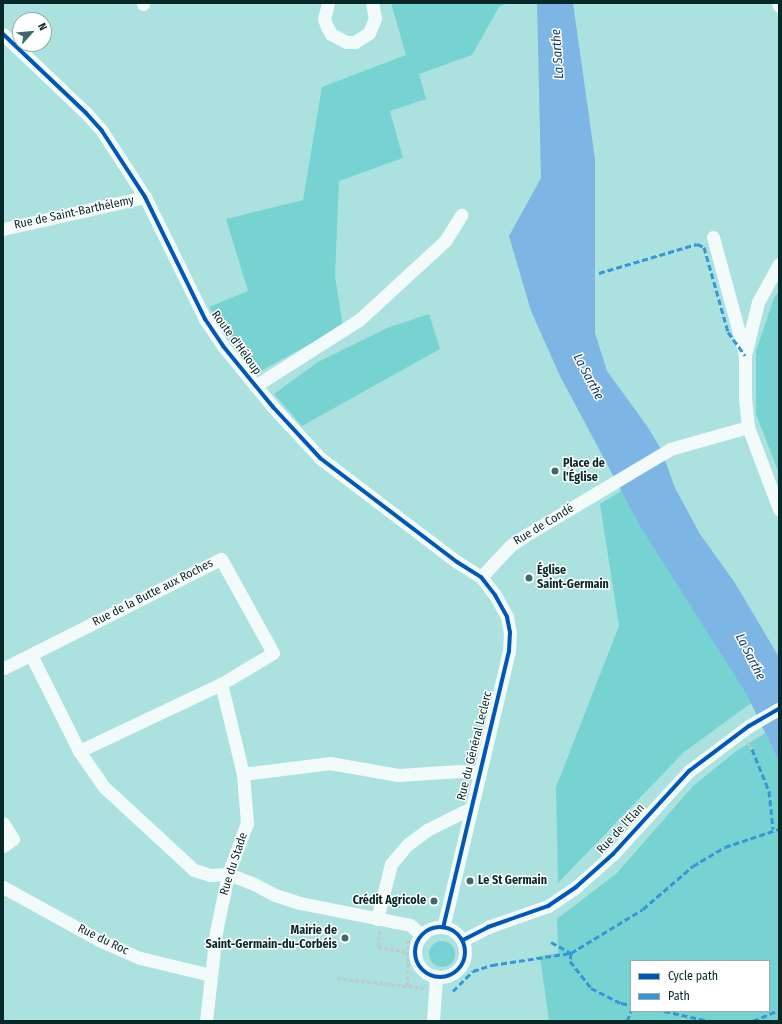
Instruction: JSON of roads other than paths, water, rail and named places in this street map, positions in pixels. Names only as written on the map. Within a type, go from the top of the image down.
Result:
[{"type":"street","points":[[328,3],[324,19],[327,27],[331,34],[346,42],[355,42],[369,33],[375,18],[372,3]]},
{"type":"street","name":"Route d'Héloup","points":[[3,34],[86,113],[102,131],[145,198],[205,319],[255,386],[320,458],[480,578]]},
{"type":"street","name":"Rue de Saint-Barthélemy","points":[[3,229],[145,198]]},
{"type":"street","points":[[255,386],[359,320],[446,241],[461,215]]},
{"type":"street","points":[[713,237],[745,356]]},
{"type":"street","points":[[779,264],[758,302],[745,356],[745,398],[748,427],[779,509]]},
{"type":"street","name":"Rue de Condé","points":[[480,578],[510,546],[670,449],[748,427]]},
{"type":"street","name":"Rue de la Butte aux Roches","points":[[4,668],[221,559],[273,653],[221,684],[79,751]]},
{"type":"street","name":"Rue du Général Leclerc","points":[[443,927],[509,651],[510,632],[507,617],[495,595],[480,578]]},
{"type":"street","points":[[31,655],[79,751],[104,787],[194,870],[210,875],[228,874],[254,884],[275,895],[300,903],[410,925],[418,931],[443,927],[454,931],[463,940],[466,950],[465,960],[458,970],[448,976],[436,977],[424,971],[417,960],[418,931]]},
{"type":"street","name":"Rue du Stade","points":[[206,1021],[216,932],[228,874],[247,823],[243,774],[221,684]]},
{"type":"street","name":"Rue de l'Elan","points":[[463,940],[488,927],[548,906],[576,887],[612,854],[689,771],[749,726],[779,709]]},
{"type":"street","points":[[243,774],[330,763],[398,775],[460,771],[479,772]]},
{"type":"street","points":[[381,919],[391,864],[395,859],[407,845],[427,830],[471,808]]},
{"type":"street","points":[[3,823],[14,839],[3,846]]},
{"type":"street","name":"Rue du Roc","points":[[3,887],[99,940],[140,958],[211,975]]},
{"type":"street","points":[[434,1021],[436,977]]},
{"type":"water","name":"La Sarthe","points":[[537,3],[573,3],[595,159],[595,333],[607,371],[647,426],[661,449],[675,488],[700,534],[735,583],[779,657],[779,762],[747,695],[640,526],[560,376],[531,311],[509,236],[541,178]]},
{"type":"place","name":"Place de l'Église","points":[[555,471]]},
{"type":"place","name":"Église Saint-Germain","points":[[529,578]]},
{"type":"place","name":"Le St Germain","points":[[470,881]]},
{"type":"place","name":"Crédit Agricole","points":[[434,901]]},
{"type":"place","name":"Mairie de Saint-Germain-du-Corbéis","points":[[345,938]]}]
